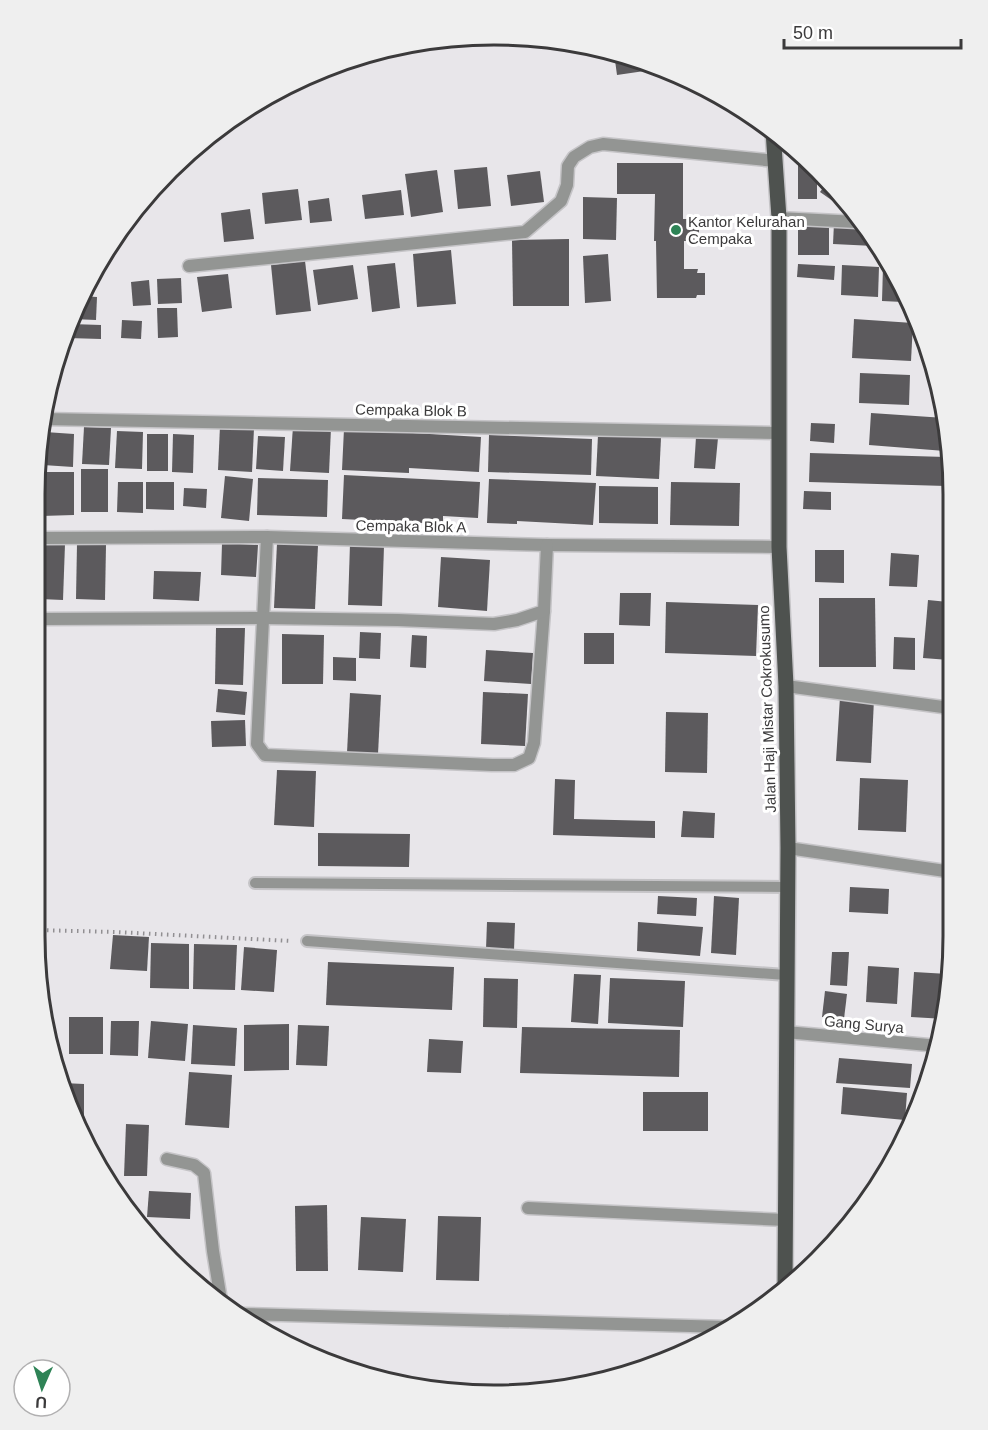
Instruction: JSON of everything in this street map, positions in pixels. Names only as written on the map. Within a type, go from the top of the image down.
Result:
[{"type":"main road","name":"Jalan Haji Mistar Cokrokusumo","points":[[774,144],[779,218],[779,547],[786,686],[788,848],[785,1278]]},
{"type":"street","points":[[189,266],[525,232],[561,201],[567,185],[568,166],[574,157],[590,147],[603,144],[776,161]]},
{"type":"street","points":[[779,218],[850,222]]},
{"type":"street","name":"Cempaka Blok B","points":[[52,418],[779,433]]},
{"type":"street","points":[[267,537],[258,744],[265,755],[514,765],[529,758],[534,743],[547,545]]},
{"type":"street","name":"Cempaka Blok A","points":[[45,538],[267,537],[547,545],[779,547]]},
{"type":"street","points":[[45,619],[263,618],[494,624],[517,620],[544,611]]},
{"type":"street","points":[[786,686],[943,707]]},
{"type":"street","points":[[788,848],[943,871]]},
{"type":"street","name":"Gang Surya","points":[[786,1032],[929,1045]]},
{"type":"street","points":[[167,1159],[194,1165],[204,1173],[220,1291]]},
{"type":"street","points":[[528,1208],[786,1220]]},
{"type":"street","points":[[253,1314],[715,1327]]},
{"type":"lane","points":[[255,883],[788,887]]},
{"type":"lane","points":[[307,941],[786,975]]},
{"type":"path","points":[[45,930],[307,941]]},
{"type":"building","points":[[615,62],[644,71],[617,75]]},
{"type":"building","name":"Kantor Kelurahan Cempaka","points":[[617,163],[683,163],[683,219],[699,219],[699,241],[684,241],[684,269],[698,269],[697,273],[705,273],[705,295],[697,295],[696,298],[657,298],[656,241],[654,241],[655,194],[617,194]]},
{"type":"building","points":[[798,164],[817,183],[817,199],[798,199]]},
{"type":"building","points":[[487,167],[491,206],[458,209],[454,170]]},
{"type":"building","points":[[437,170],[443,212],[411,217],[405,174]]},
{"type":"building","points":[[540,171],[544,202],[511,206],[507,175]]},
{"type":"building","points":[[298,189],[302,220],[265,224],[262,193]]},
{"type":"building","points":[[823,189],[836,203],[820,192]]},
{"type":"building","points":[[401,190],[404,215],[365,219],[362,195]]},
{"type":"building","points":[[583,197],[617,198],[616,240],[583,239]]},
{"type":"building","points":[[329,198],[332,221],[310,223],[308,201]]},
{"type":"building","points":[[250,209],[254,239],[224,242],[221,213]]},
{"type":"building","points":[[798,222],[829,222],[829,255],[798,255]]},
{"type":"building","points":[[834,223],[852,224],[867,246],[833,244]]},
{"type":"building","points":[[569,239],[569,306],[513,306],[512,240]]},
{"type":"building","points":[[451,250],[456,304],[417,307],[413,254]]},
{"type":"building","points":[[608,254],[611,301],[585,303],[583,256]]},
{"type":"building","points":[[305,261],[311,311],[276,315],[271,265]]},
{"type":"building","points":[[395,263],[400,308],[372,312],[367,266]]},
{"type":"building","points":[[798,264],[835,266],[834,280],[797,277]]},
{"type":"building","points":[[353,265],[358,299],[318,305],[313,270]]},
{"type":"building","points":[[842,265],[879,267],[878,297],[841,295]]},
{"type":"building","points":[[883,270],[900,302],[882,301]]},
{"type":"building","points":[[228,274],[232,308],[202,312],[197,277]]},
{"type":"building","points":[[181,278],[182,303],[158,304],[157,279]]},
{"type":"building","points":[[149,280],[151,305],[133,306],[131,282]]},
{"type":"building","points":[[90,297],[97,297],[96,320],[80,319]]},
{"type":"building","points":[[157,308],[177,308],[178,337],[158,338]]},
{"type":"building","points":[[854,319],[909,323],[913,332],[911,361],[852,358]]},
{"type":"building","points":[[122,320],[142,321],[141,339],[121,338]]},
{"type":"building","points":[[78,324],[101,325],[101,339],[73,338]]},
{"type":"building","points":[[860,373],[910,375],[909,405],[859,403]]},
{"type":"building","points":[[871,413],[936,417],[941,451],[869,445]]},
{"type":"building","points":[[811,423],[835,424],[834,443],[810,441]]},
{"type":"building","points":[[220,426],[254,428],[252,472],[218,470]]},
{"type":"building","points":[[293,426],[331,428],[329,473],[290,471]]},
{"type":"building","points":[[84,427],[111,428],[109,465],[82,464]]},
{"type":"building","points":[[344,429],[481,437],[479,472],[409,468],[409,473],[342,470]]},
{"type":"building","points":[[117,431],[143,432],[142,469],[115,468]]},
{"type":"building","points":[[49,432],[74,434],[73,467],[46,465]]},
{"type":"building","points":[[147,434],[168,434],[168,471],[147,471]]},
{"type":"building","points":[[173,434],[194,435],[193,473],[172,472]]},
{"type":"building","points":[[489,435],[592,439],[591,475],[488,472]]},
{"type":"building","points":[[598,435],[661,438],[659,479],[596,476]]},
{"type":"building","points":[[258,436],[285,437],[283,471],[256,469]]},
{"type":"building","points":[[696,437],[718,438],[715,469],[694,468]]},
{"type":"building","points":[[810,453],[941,457],[943,486],[809,482]]},
{"type":"building","points":[[81,469],[108,469],[108,512],[81,512]]},
{"type":"building","points":[[46,472],[74,472],[74,515],[45,516]]},
{"type":"building","points":[[344,475],[480,482],[478,518],[443,516],[443,524],[342,519]]},
{"type":"building","points":[[225,476],[253,479],[249,521],[221,518]]},
{"type":"building","points":[[258,478],[328,480],[327,517],[257,515]]},
{"type":"building","points":[[489,479],[596,483],[593,525],[517,521],[517,524],[487,523]]},
{"type":"building","points":[[118,482],[143,482],[143,513],[117,512]]},
{"type":"building","points":[[146,482],[174,482],[174,510],[146,509]]},
{"type":"building","points":[[671,482],[740,483],[739,526],[670,525]]},
{"type":"building","points":[[599,486],[658,487],[658,524],[599,523]]},
{"type":"building","points":[[184,488],[207,489],[206,508],[183,506]]},
{"type":"building","points":[[804,491],[831,492],[831,510],[803,509]]},
{"type":"building","points":[[222,543],[258,545],[256,577],[221,575]]},
{"type":"building","points":[[277,543],[318,545],[315,609],[274,608]]},
{"type":"building","points":[[45,544],[65,544],[63,600],[45,599]]},
{"type":"building","points":[[77,544],[106,545],[105,600],[76,599]]},
{"type":"building","points":[[350,544],[384,546],[382,606],[348,605]]},
{"type":"building","points":[[815,550],[844,550],[844,583],[815,582]]},
{"type":"building","points":[[891,553],[919,555],[917,587],[889,586]]},
{"type":"building","points":[[441,557],[490,560],[487,611],[438,607]]},
{"type":"building","points":[[154,571],[201,572],[199,601],[153,599]]},
{"type":"building","points":[[620,593],[651,593],[650,626],[619,625]]},
{"type":"building","points":[[819,598],[875,598],[876,667],[819,667]]},
{"type":"building","points":[[928,600],[943,602],[943,660],[923,658]]},
{"type":"building","points":[[666,602],[758,605],[756,656],[665,653]]},
{"type":"building","points":[[216,628],[245,628],[243,685],[215,684]]},
{"type":"building","points":[[360,632],[381,633],[380,659],[359,658]]},
{"type":"building","points":[[584,633],[614,633],[614,664],[584,664]]},
{"type":"building","points":[[282,634],[324,635],[323,684],[282,684]]},
{"type":"building","points":[[412,635],[427,636],[426,668],[410,667]]},
{"type":"building","points":[[894,637],[915,638],[915,670],[893,669]]},
{"type":"building","points":[[486,650],[533,653],[531,684],[484,681]]},
{"type":"building","points":[[333,657],[356,658],[356,681],[333,680]]},
{"type":"building","points":[[218,689],[247,692],[245,715],[216,712]]},
{"type":"building","points":[[483,692],[528,694],[525,746],[481,744]]},
{"type":"building","points":[[350,693],[381,695],[378,754],[347,753]]},
{"type":"building","points":[[840,697],[874,699],[871,763],[836,761]]},
{"type":"building","points":[[666,712],[708,713],[707,773],[665,772]]},
{"type":"building","points":[[245,720],[246,746],[212,747],[211,721]]},
{"type":"building","points":[[277,770],[316,771],[314,827],[274,825]]},
{"type":"building","points":[[860,778],[908,780],[906,832],[858,830]]},
{"type":"building","points":[[555,779],[575,780],[574,819],[655,821],[655,838],[553,835]]},
{"type":"building","points":[[683,811],[715,813],[714,838],[681,837]]},
{"type":"building","points":[[318,833],[410,834],[409,867],[318,866]]},
{"type":"building","points":[[850,887],[889,889],[888,914],[849,912]]},
{"type":"building","points":[[658,896],[697,898],[696,916],[657,914]]},
{"type":"building","points":[[714,896],[739,898],[736,955],[711,953]]},
{"type":"building","points":[[487,922],[515,923],[514,950],[486,949]]},
{"type":"building","points":[[638,922],[703,927],[700,956],[637,951]]},
{"type":"building","points":[[113,935],[149,937],[147,971],[110,969]]},
{"type":"building","points":[[151,943],[189,944],[189,989],[150,988]]},
{"type":"building","points":[[194,944],[237,945],[235,990],[193,989]]},
{"type":"building","points":[[244,947],[277,950],[274,992],[241,990]]},
{"type":"building","points":[[832,952],[849,952],[847,986],[830,985]]},
{"type":"building","points":[[328,962],[454,967],[452,1010],[326,1005]]},
{"type":"building","points":[[868,966],[899,968],[897,1004],[866,1002]]},
{"type":"building","points":[[914,972],[941,974],[935,1018],[911,1017]]},
{"type":"building","points":[[574,974],[601,975],[598,1024],[571,1022]]},
{"type":"building","points":[[484,978],[518,979],[517,1028],[483,1027]]},
{"type":"building","points":[[610,978],[685,981],[683,1027],[608,1023]]},
{"type":"building","points":[[825,991],[847,994],[844,1019],[822,1017]]},
{"type":"building","points":[[69,1017],[103,1017],[103,1054],[69,1054]]},
{"type":"building","points":[[111,1021],[139,1021],[138,1056],[110,1055]]},
{"type":"building","points":[[151,1021],[188,1024],[185,1061],[148,1058]]},
{"type":"building","points":[[289,1024],[289,1070],[244,1071],[244,1025]]},
{"type":"building","points":[[193,1025],[237,1028],[235,1066],[191,1064]]},
{"type":"building","points":[[298,1025],[329,1026],[327,1066],[296,1065]]},
{"type":"building","points":[[522,1027],[680,1030],[679,1077],[520,1073]]},
{"type":"building","points":[[429,1039],[463,1041],[461,1073],[427,1072]]},
{"type":"building","points":[[839,1058],[912,1064],[910,1088],[836,1083]]},
{"type":"building","points":[[189,1072],[232,1075],[229,1128],[185,1125]]},
{"type":"building","points":[[70,1083],[84,1084],[84,1119]]},
{"type":"building","points":[[843,1087],[907,1093],[904,1120],[841,1114]]},
{"type":"building","points":[[643,1092],[708,1092],[708,1131],[643,1131]]},
{"type":"building","points":[[126,1124],[149,1125],[147,1176],[124,1176]]},
{"type":"building","points":[[149,1191],[191,1193],[190,1219],[147,1217]]},
{"type":"building","points":[[327,1205],[328,1271],[296,1271],[295,1206]]},
{"type":"building","points":[[438,1216],[481,1217],[479,1281],[436,1280]]},
{"type":"building","points":[[361,1217],[406,1219],[403,1272],[358,1270]]},
{"type":"place","name":"Kantor Kelurahan Cempaka","points":[[676,230]]}]
